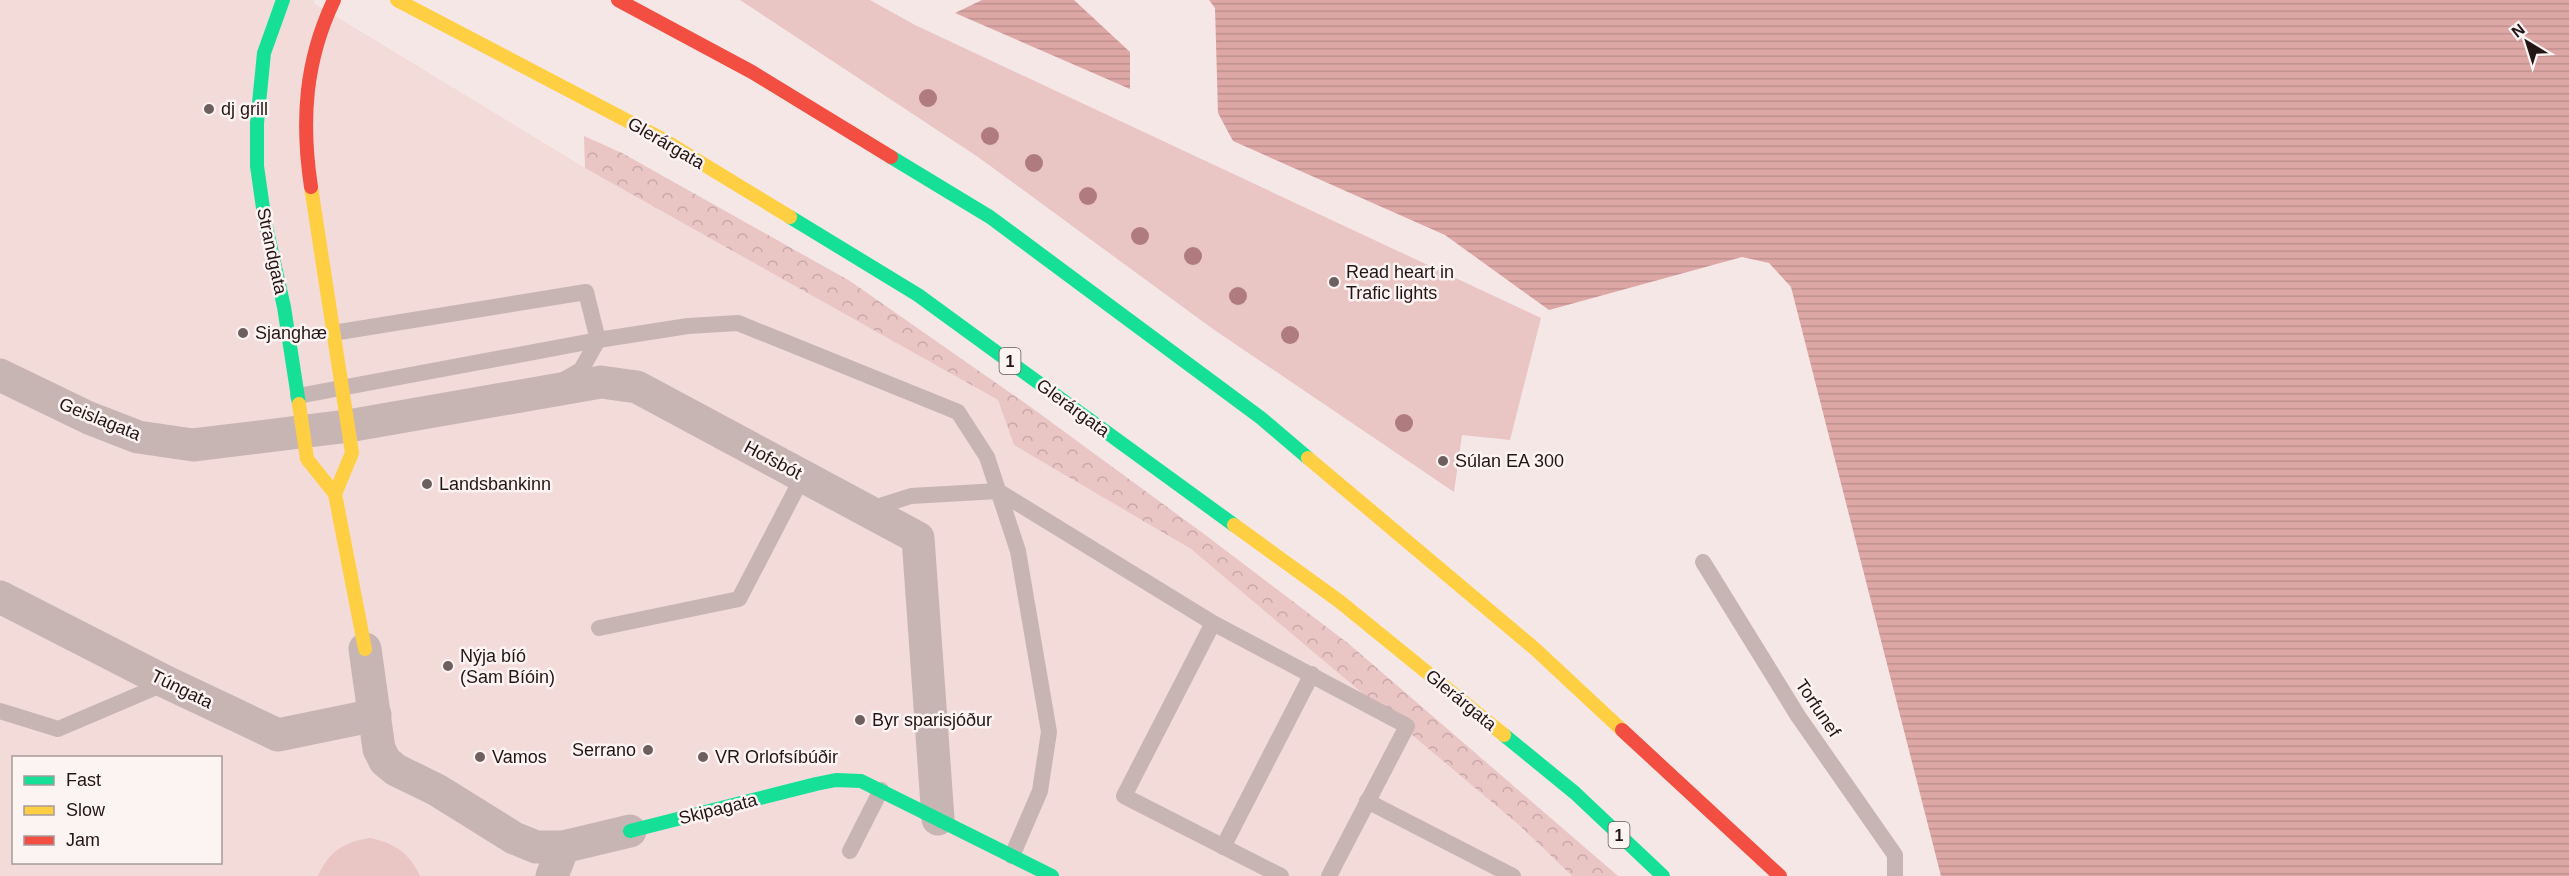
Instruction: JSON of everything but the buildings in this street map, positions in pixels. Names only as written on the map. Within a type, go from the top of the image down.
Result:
[{"type":"main road","name":"Strandgata","points":[[283,0],[264,53],[257,123],[258,166],[265,222],[284,307],[307,459],[335,494],[365,649]]},
{"type":"main road","points":[[334,0],[322,25],[307,83],[305,120],[309,173],[352,453],[335,494]]},
{"type":"main road","name":"Glerárgata","points":[[398,0],[662,139],[918,295],[1339,601],[1575,793],[1663,876]]},
{"type":"main road","points":[[618,0],[752,72],[990,217],[1261,418],[1534,648],[1780,876]]},
{"type":"main road","points":[[634,0],[656,21]]},
{"type":"main road","name":"Skipagata","points":[[630,831],[836,780],[861,781],[1052,876]]},
{"type":"street","name":"Geislagata","points":[[0,375],[89,418],[138,437],[193,445],[348,426]]},
{"type":"street","name":"Hofsbót","points":[[348,426],[544,390],[601,382],[637,387],[918,538],[938,819]]},
{"type":"street","name":"Túngata","points":[[0,597],[166,682],[278,735],[375,715]]},
{"type":"street","name":"Strandgata","points":[[365,649],[379,749],[385,760]]},
{"type":"street","name":"Skipagata","points":[[385,760],[396,770],[436,790],[514,837],[536,847],[557,862],[630,831]]},
{"type":"lane","points":[[333,333],[586,292],[598,340],[581,370],[544,390]]},
{"type":"lane","points":[[298,396],[598,340],[688,326],[738,323],[958,412],[987,457],[1018,551],[1049,732],[1040,791],[1012,856]]},
{"type":"lane","points":[[598,628],[740,599],[803,476]]},
{"type":"lane","points":[[866,510],[911,496],[998,491],[1213,623],[1407,726],[1329,876]]},
{"type":"lane","name":"Torfunef","points":[[1703,562],[1798,716],[1895,855],[1894,876]]},
{"type":"lane","points":[[1213,623],[1124,796],[1281,876]]},
{"type":"lane","points":[[1223,847],[1312,674]]},
{"type":"lane","points":[[0,711],[58,729],[166,682]]},
{"type":"lane","points":[[850,851],[881,790]]},
{"type":"lane","points":[[1367,801],[1513,876]]},
{"type":"shaded area","points":[[0,0],[314,0],[314,3],[585,168],[998,400],[1014,445],[1191,549],[1519,825],[1572,876],[0,876]]},
{"type":"shaded area","points":[[982,0],[1074,0],[1130,52],[1130,89],[955,13]]},
{"type":"shaded area","points":[[1209,0],[2569,0],[2569,876],[1941,876],[1791,287],[1769,263],[1742,257],[1549,310],[1445,235],[1233,141],[1218,113],[1215,8]]},
{"type":"green space","points":[[740,0],[870,0],[915,25],[1541,318],[1510,440],[1462,435],[1454,492],[1213,329],[978,157]]},
{"type":"green space","points":[[584,136],[622,153],[850,281],[1032,408],[1349,644],[1618,876],[1572,876],[1519,825],[1191,549],[1014,445],[998,400],[585,168]]},
{"type":"green space","points":[[370,838],[400,850],[411,861],[420,876],[318,876],[332,854],[352,842]]},
{"type":"traffic: fast","points":[[283,0],[264,53],[257,123],[257,166],[265,222],[284,307],[299,404]]},
{"type":"traffic: fast","points":[[891,157],[990,217],[1261,418],[1308,458]]},
{"type":"traffic: fast","points":[[790,217],[918,295],[1234,525]]},
{"type":"traffic: fast","points":[[1504,735],[1575,793],[1663,876]]},
{"type":"traffic: fast","points":[[630,831],[816,784],[836,780],[861,781],[1052,876]]},
{"type":"traffic: slow","points":[[397,0],[662,139],[790,217]]},
{"type":"traffic: slow","points":[[311,187],[352,453],[335,494]]},
{"type":"traffic: slow","points":[[299,404],[307,459],[335,494],[365,649]]},
{"type":"traffic: slow","points":[[1308,458],[1534,648],[1622,730]]},
{"type":"traffic: slow","points":[[1234,525],[1339,601],[1504,735]]},
{"type":"traffic: jam","points":[[311,187],[306,138],[308,91],[317,46],[334,0]]},
{"type":"traffic: jam","points":[[618,0],[752,72],[891,157]]},
{"type":"traffic: jam","points":[[1622,730],[1780,876]]},
{"type":"place","name":"dj grill","points":[[209,109]]},
{"type":"place","name":"Read heart in Trafic lights","points":[[1334,282]]},
{"type":"place","name":"Sjanghæ","points":[[243,333]]},
{"type":"place","name":"Súlan EA 300","points":[[1443,461]]},
{"type":"place","name":"Landsbankinn","points":[[427,484]]},
{"type":"place","name":"Nýja bíó (Sam Bíóin)","points":[[448,666]]},
{"type":"place","name":"Byr sparisjóður","points":[[860,720]]},
{"type":"place","name":"Serrano","points":[[648,750]]},
{"type":"place","name":"Vamos","points":[[480,757]]},
{"type":"place","name":"VR Orlofsíbúðir","points":[[703,757]]}]
